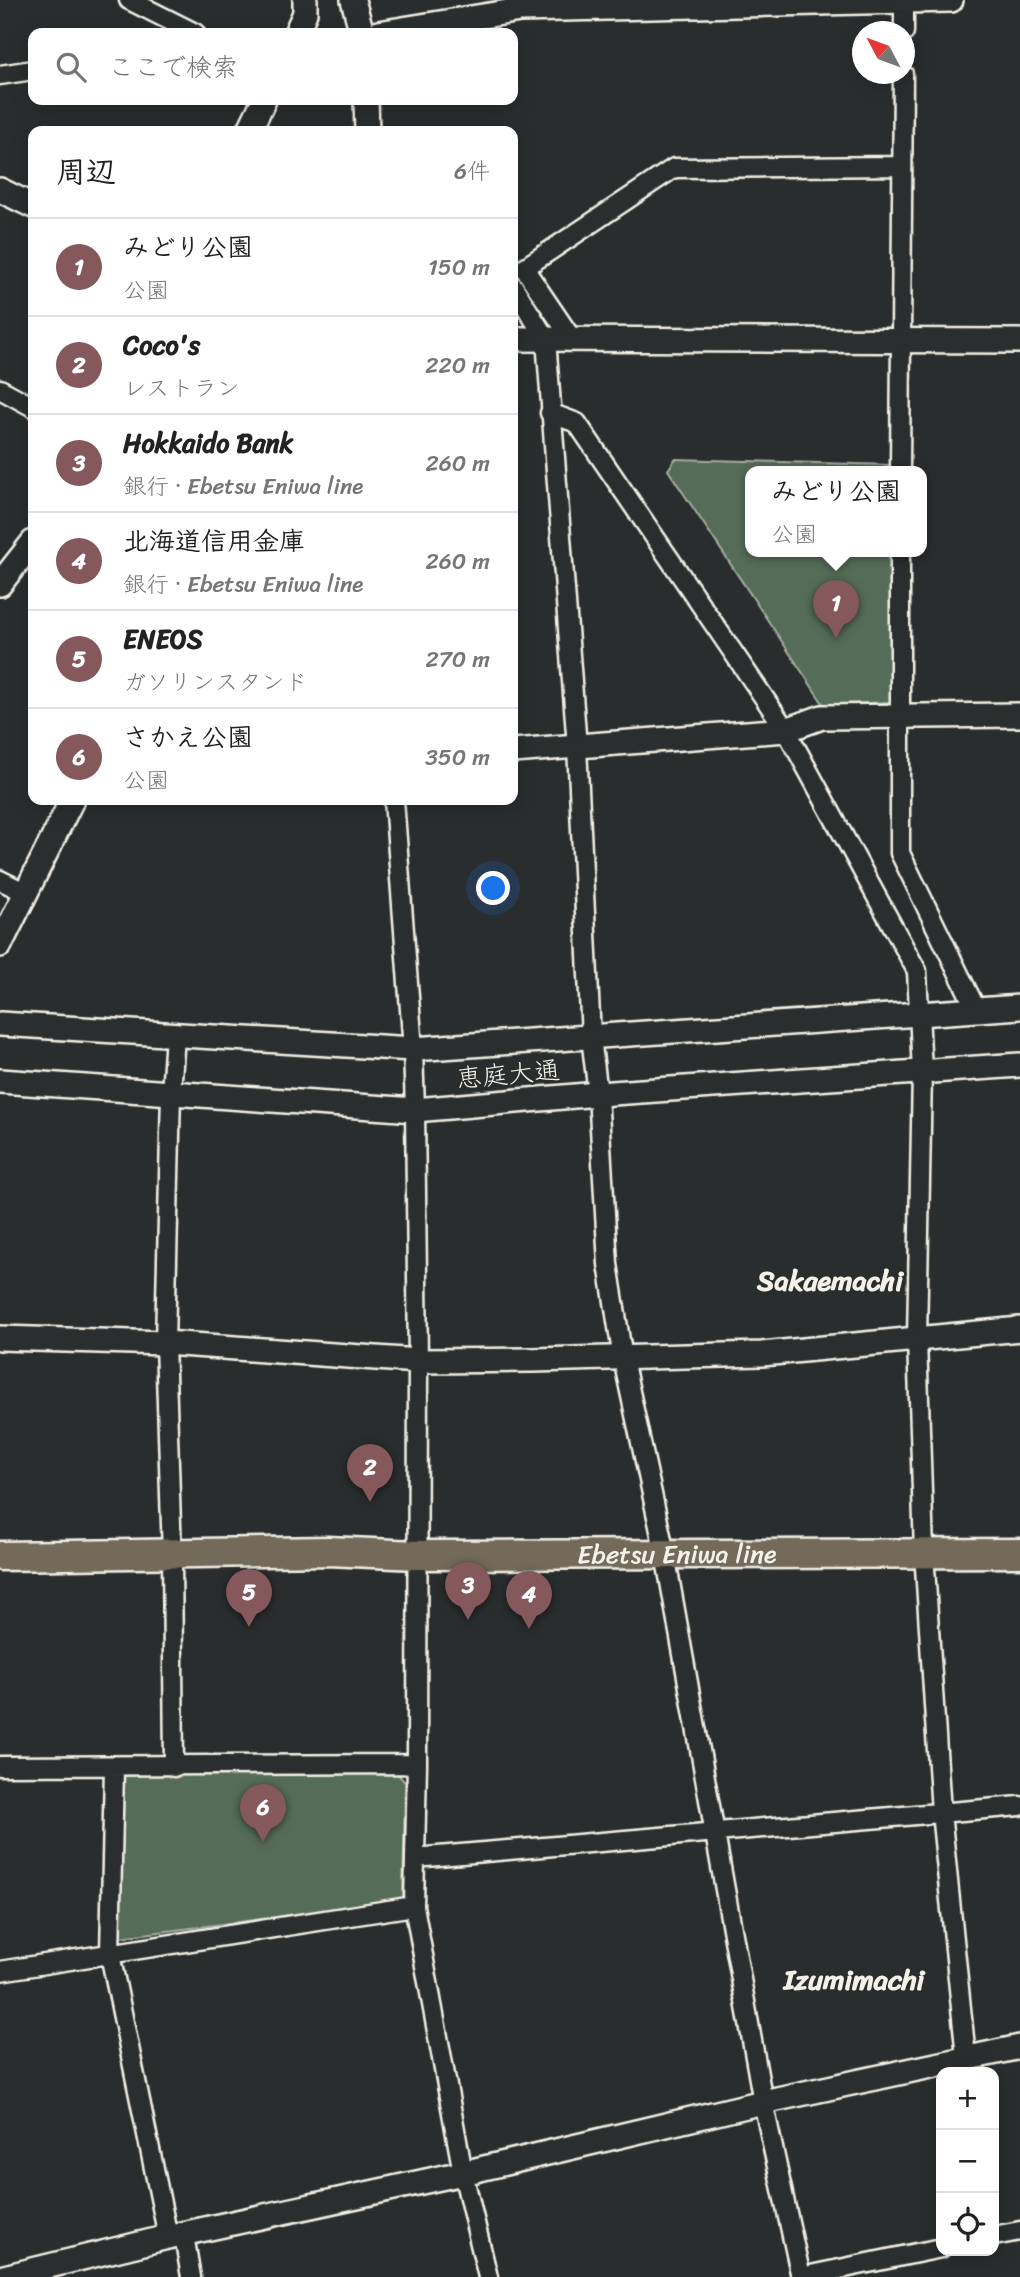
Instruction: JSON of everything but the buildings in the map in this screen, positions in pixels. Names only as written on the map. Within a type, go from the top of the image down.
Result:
[{"type":"main road","name":"Ebetsu Eniwa line","points":[[0,1556],[328,1551],[417,1555],[1020,1553]]},
{"type":"street","points":[[129,0],[185,28]]},
{"type":"street","points":[[298,28],[305,13],[305,0]]},
{"type":"street","points":[[352,0],[360,28]]},
{"type":"street","points":[[410,28],[520,10],[765,1],[951,0]]},
{"type":"street","points":[[904,1],[904,21]]},
{"type":"street","points":[[0,75],[28,71]]},
{"type":"street","points":[[900,466],[903,84]]},
{"type":"street","points":[[251,126],[261,105]]},
{"type":"street","points":[[366,105],[367,126]]},
{"type":"street","points":[[572,339],[524,268],[674,168],[901,166]]},
{"type":"street","points":[[0,190],[28,204]]},
{"type":"street","points":[[518,294],[546,339],[577,747],[591,1037],[598,1094],[608,1264],[623,1360],[665,1554],[763,2102],[801,2277],[936,2249]]},
{"type":"street","points":[[518,339],[1020,341]]},
{"type":"street","points":[[0,389],[28,404]]},
{"type":"street","points":[[550,413],[577,423],[786,730],[917,971],[922,1072],[917,1339],[924,1552],[940,1812],[966,2057]]},
{"type":"street","points":[[0,584],[28,548]]},
{"type":"street","points":[[900,557],[900,853],[976,1009]]},
{"type":"street","points":[[518,751],[786,730],[822,717],[1020,715]]},
{"type":"street","points":[[0,944],[70,805]]},
{"type":"street","points":[[394,805],[413,1049],[415,1110],[418,1361],[414,1906],[463,2173],[488,2277]]},
{"type":"street","points":[[0,880],[26,892]]},
{"type":"street","name":"恵庭大通","points":[[0,1024],[413,1049],[1020,1007]]},
{"type":"street","points":[[174,1767],[172,1555],[165,1343],[171,1093],[175,1036]]},
{"type":"street","name":"恵庭大通","points":[[0,1081],[415,1110],[598,1094],[1020,1065]]},
{"type":"street","points":[[0,1338],[165,1343],[418,1361],[623,1360],[762,1354],[1020,1329]]},
{"type":"street","points":[[0,1766],[416,1764]]},
{"type":"street","points":[[114,1767],[110,1954],[176,2236],[191,2277]]},
{"type":"street","points":[[415,1858],[1020,1806]]},
{"type":"street","points":[[0,1971],[414,1906]]},
{"type":"street","points":[[4,2277],[763,2102],[1020,2047]]},
{"type":"street","points":[[999,2235],[1020,2231]]},
{"type":"green space","points":[[675,459],[892,465],[745,466],[745,557],[893,557],[891,702],[824,705],[668,470]]},
{"type":"green space","points":[[396,1772],[405,1782],[403,1901],[120,1937],[124,1775]]},
{"type":"place","name":"みどり公園","points":[[836,638]]},
{"type":"place","name":"Coco's","points":[[370,1502]]},
{"type":"place","name":"Hokkaido Bank","points":[[468,1620]]},
{"type":"place","name":"ENEOS","points":[[249,1627]]},
{"type":"place","name":"北海道信用金庫","points":[[529,1629]]},
{"type":"place","name":"さかえ公園","points":[[263,1842]]},
{"type":"district","name":"Sakaemachi","points":[[830,1280]]},
{"type":"district","name":"Izumimachi","points":[[854,1979]]}]
